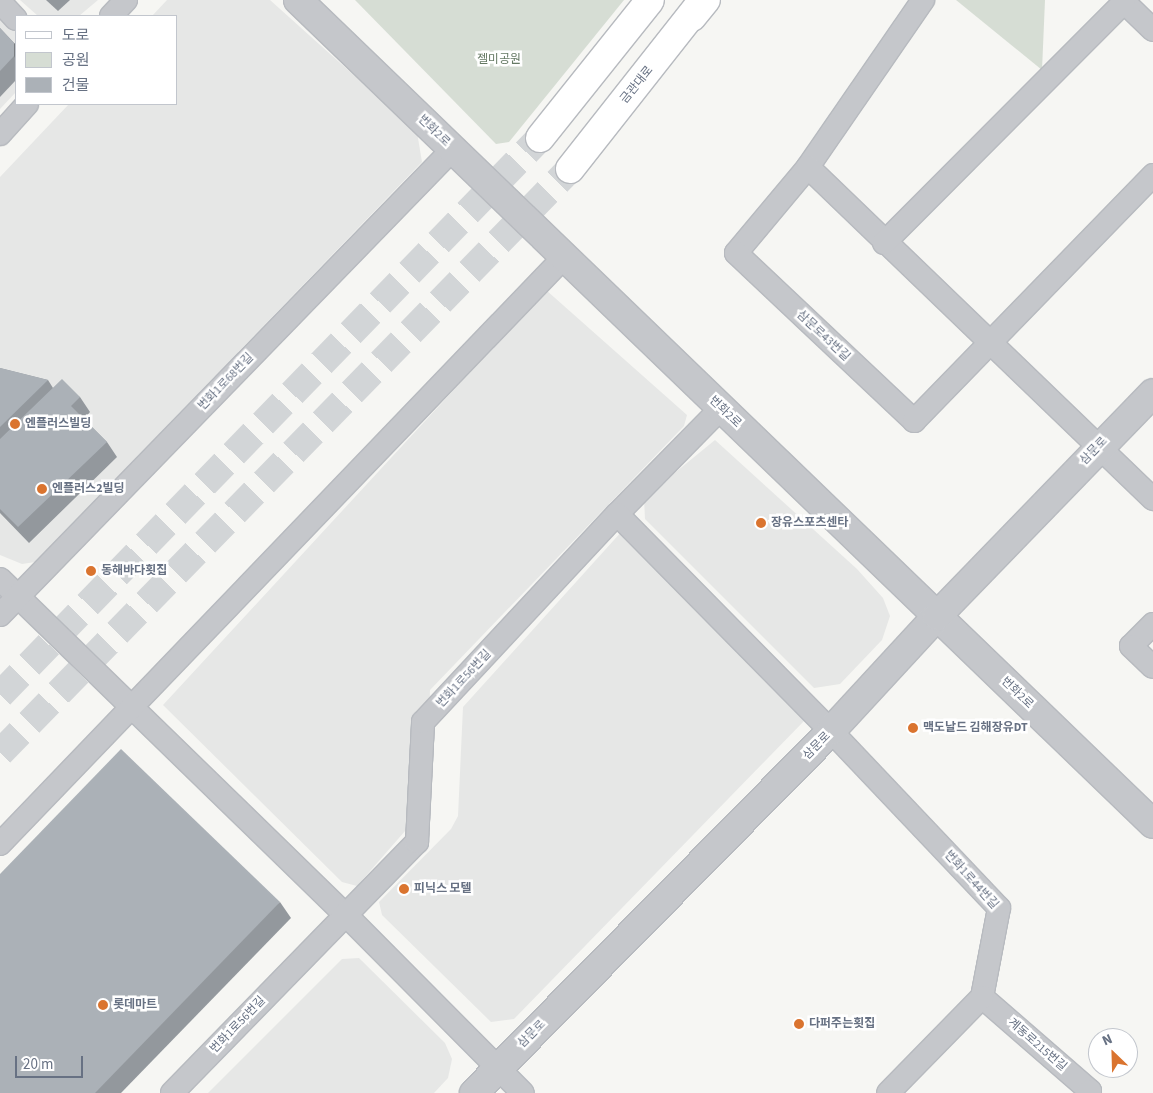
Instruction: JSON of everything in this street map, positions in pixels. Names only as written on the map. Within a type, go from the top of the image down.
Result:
[{"type":"main road","points":[[540,138],[650,0]]},
{"type":"main road","name":"금관대로","points":[[570,169],[700,6]]},
{"type":"street","points":[[111,15],[126,0]]},
{"type":"street","name":"번화2로","points":[[298,0],[1153,824]]},
{"type":"street","name":"삼문로43번길","points":[[923,0],[808,168],[736,253],[914,420],[1153,175]]},
{"type":"street","points":[[884,244],[1123,1],[1153,30]]},
{"type":"street","points":[[0,2],[15,19]]},
{"type":"street","points":[[0,134],[26,105]]},
{"type":"street","name":"번화1로68번길","points":[[0,615],[453,150]]},
{"type":"street","points":[[808,168],[884,244],[1100,445],[1153,499]]},
{"type":"street","points":[[0,844],[564,257]]},
{"type":"street","name":"삼문로","points":[[474,1093],[831,731],[937,616],[1153,392]]},
{"type":"street","name":"번화1로56번길","points":[[172,1093],[417,842],[423,722],[617,514],[721,408]]},
{"type":"street","points":[[617,514],[831,731]]},
{"type":"street","points":[[0,579],[345,914],[523,1093]]},
{"type":"street","points":[[1153,624],[1131,646],[1153,667]]},
{"type":"street","name":"번화1로44번길","points":[[831,731],[999,908],[982,997]]},
{"type":"street","points":[[888,1093],[982,997]]},
{"type":"street","name":"계동로215번길","points":[[982,997],[1090,1092]]},
{"type":"shaded area","points":[[20,0],[98,0],[80,15],[37,15]]},
{"type":"shaded area","points":[[167,0],[270,0],[417,132],[422,162],[35,562],[22,564],[0,555],[0,177],[68,105],[178,105],[178,15],[153,15]]},
{"type":"shaded area","points":[[0,7],[15,23],[15,93],[0,109]]},
{"type":"shaded area","points":[[546,290],[687,415],[684,426],[430,690],[426,807],[357,886],[342,882],[163,705]]},
{"type":"shaded area","points":[[715,440],[857,569],[883,598],[890,616],[882,640],[840,684],[814,688],[645,519],[644,498]]},
{"type":"shaded area","points":[[623,530],[800,703],[804,721],[514,1019],[491,1022],[382,915],[379,902],[451,829],[458,816],[463,707]]},
{"type":"shaded area","points":[[359,958],[445,1043],[452,1059],[448,1078],[434,1093],[208,1093],[342,959]]},
{"type":"green space","name":"젤미공원","points":[[355,0],[624,0],[509,142],[496,144]]},
{"type":"green space","points":[[956,0],[1045,0],[1042,70]]},
{"type":"building","points":[[0,28],[14,43],[14,56],[0,71]]},
{"type":"building","points":[[0,368],[48,380],[0,427]]},
{"type":"building","name":"엔플러스2빌딩","points":[[62,379],[80,397],[71,406],[107,442],[18,527],[0,509],[0,439]]},
{"type":"building","name":"롯데마트","points":[[121,749],[280,902],[95,1093],[0,1093],[0,874]]},
{"type":"tunnel","points":[[0,695],[540,138]]},
{"type":"tunnel","points":[[0,753],[570,169]]},
{"type":"place","name":"엔플러스빌딩","points":[[15,424]]},
{"type":"place","name":"엔플러스2빌딩","points":[[42,489]]},
{"type":"place","name":"장유스포츠센타","points":[[761,523]]},
{"type":"place","name":"동해바다횟집","points":[[91,571]]},
{"type":"place","name":"맥도날드 김해장유DT","points":[[913,728]]},
{"type":"place","name":"피닉스 모텔","points":[[404,889]]},
{"type":"place","name":"롯데마트","points":[[103,1005]]},
{"type":"place","name":"다퍼주는횟집","points":[[799,1024]]}]
